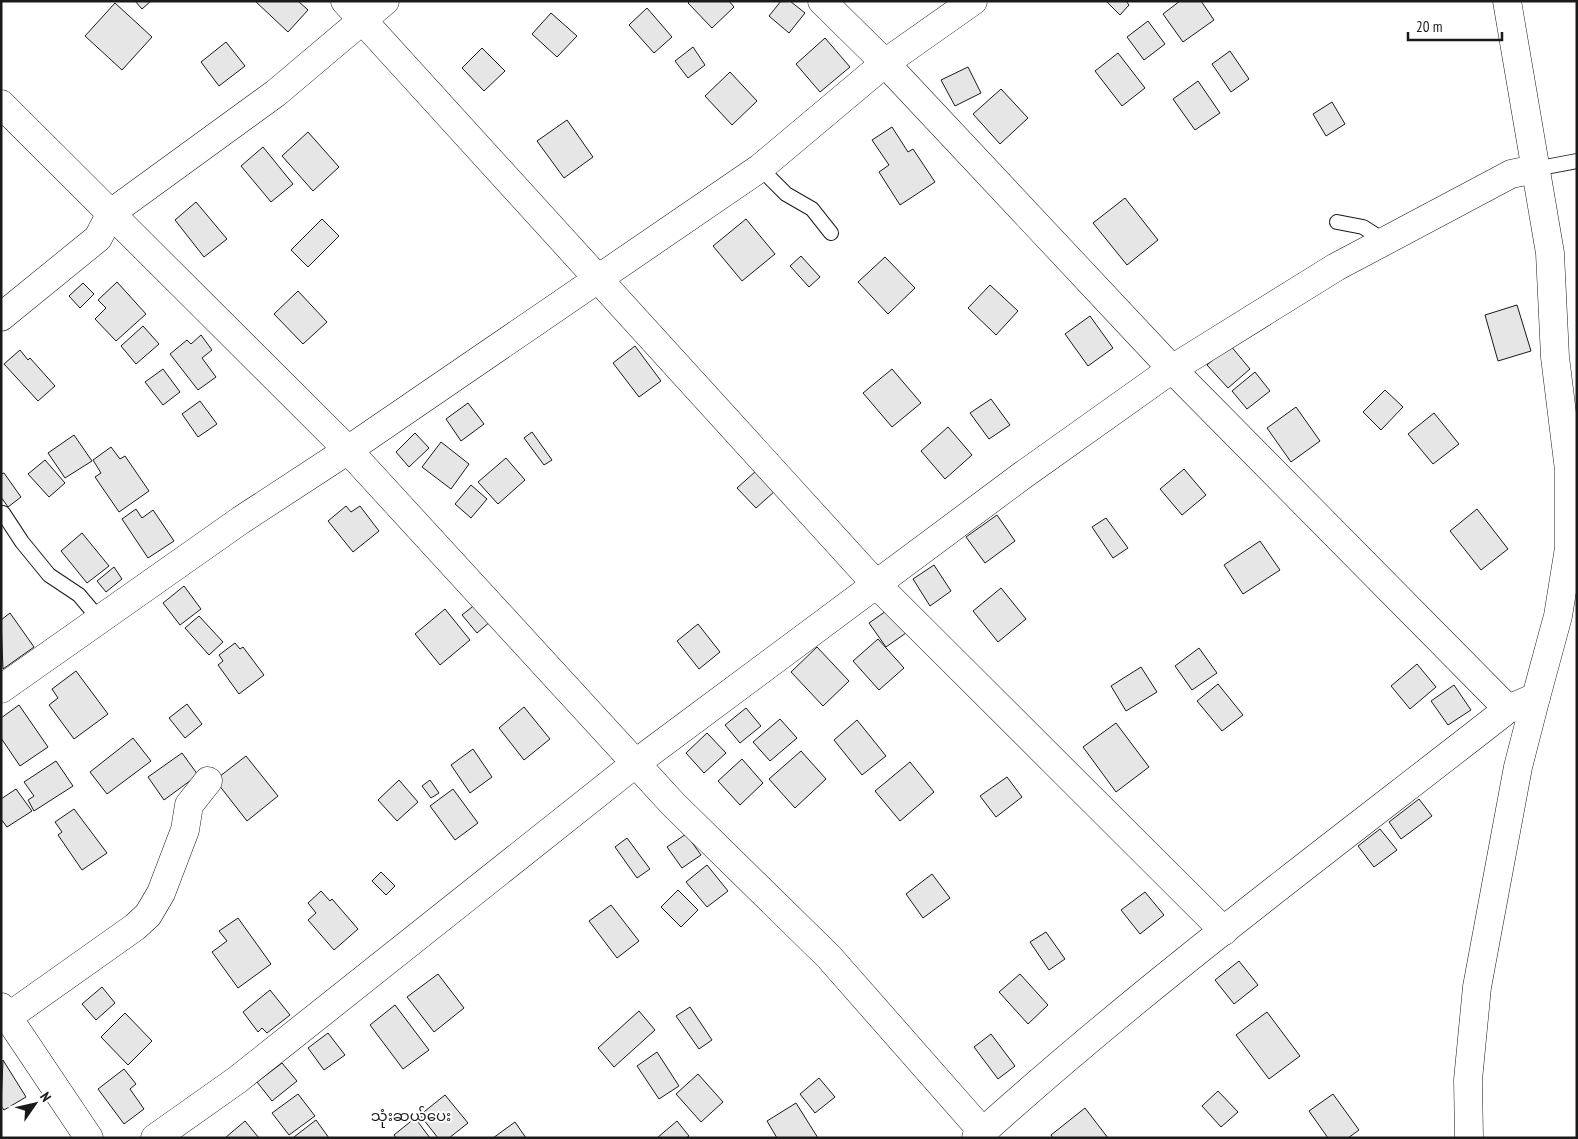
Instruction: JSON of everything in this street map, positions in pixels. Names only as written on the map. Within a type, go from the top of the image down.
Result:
[{"type":"street","points":[[1,317],[98,238],[111,213],[276,93],[353,11],[385,1]]},
{"type":"street","points":[[822,1],[885,64],[1172,369],[1508,709]]},
{"type":"street","points":[[1,689],[241,520],[348,450],[760,168],[885,64],[973,1]]},
{"type":"street","points":[[1469,1138],[1468,1080],[1477,988],[1518,767],[1558,616],[1569,548],[1569,470],[1556,357],[1550,254],[1507,1]]},
{"type":"street","points":[[353,11],[875,583],[1224,931]]},
{"type":"street","points":[[1,104],[348,450],[673,804],[829,957],[980,1135],[1141,998],[1224,931],[1508,709],[1536,697]]},
{"type":"street","points":[[155,1138],[238,1080],[636,763],[875,583],[1022,475],[1172,369],[1336,267],[1511,174],[1536,169]]},
{"type":"street","points":[[89,1138],[5,1012],[135,927],[148,915],[161,893],[185,830],[190,804],[208,781]]},
{"type":"lane","points":[[1536,169],[1577,161]]},
{"type":"lane","points":[[760,168],[786,194],[812,209],[831,233]]},
{"type":"lane","points":[[1337,222],[1364,227],[1385,241]]},
{"type":"lane","points":[[3,513],[22,542],[49,575],[79,595],[100,620]]},
{"type":"building","points":[[135,1],[151,1],[142,9]]},
{"type":"building","points":[[255,1],[298,1],[308,10],[288,32]]},
{"type":"building","points":[[690,1],[729,1],[734,7],[712,28],[688,3]]},
{"type":"building","points":[[781,1],[790,1],[805,13],[789,33],[769,16]]},
{"type":"building","points":[[1106,1],[1126,1],[1129,5],[1120,15]]},
{"type":"building","points":[[1180,1],[1201,1],[1214,20],[1183,42],[1163,14]]},
{"type":"building","points":[[115,3],[152,37],[122,70],[85,36]]},
{"type":"building","points":[[647,8],[672,37],[654,53],[629,25]]},
{"type":"building","points":[[551,13],[577,36],[557,57],[532,34]]},
{"type":"building","points":[[1148,21],[1165,44],[1144,60],[1127,37]]},
{"type":"building","points":[[825,38],[850,67],[820,92],[796,64]]},
{"type":"building","points":[[226,42],[245,66],[219,86],[201,62]]},
{"type":"building","points":[[693,47],[705,65],[688,78],[675,61]]},
{"type":"building","points":[[482,48],[505,71],[484,91],[462,68]]},
{"type":"building","points":[[1230,51],[1249,79],[1231,92],[1212,64]]},
{"type":"building","points":[[1118,53],[1145,88],[1122,106],[1095,71]]},
{"type":"building","points":[[968,67],[981,93],[955,106],[941,80]]},
{"type":"building","points":[[730,72],[757,101],[732,125],[705,96]]},
{"type":"building","points":[[1198,81],[1220,113],[1195,130],[1173,99]]},
{"type":"building","points":[[1001,89],[1028,118],[1000,144],[973,114]]},
{"type":"building","points":[[1332,102],[1345,124],[1326,136],[1313,114]]},
{"type":"building","points":[[567,120],[593,157],[564,178],[537,141]]},
{"type":"building","points":[[892,127],[908,152],[913,149],[935,182],[900,205],[879,172],[889,165],[872,140]]},
{"type":"building","points":[[308,132],[339,167],[313,191],[282,156]]},
{"type":"building","points":[[263,147],[293,184],[271,202],[241,166]]},
{"type":"building","points":[[1125,198],[1158,240],[1127,265],[1093,223]]},
{"type":"building","points":[[196,202],[227,239],[204,257],[175,220]]},
{"type":"building","points":[[322,219],[339,236],[308,267],[291,250]]},
{"type":"building","points":[[746,219],[775,254],[742,281],[713,246]]},
{"type":"building","points":[[801,256],[820,277],[809,287],[790,266]]},
{"type":"building","points":[[885,257],[915,288],[888,314],[858,282]]},
{"type":"building","points":[[117,282],[146,314],[116,341],[95,319],[106,308],[98,300]]},
{"type":"building","points":[[83,283],[94,294],[80,308],[69,296]]},
{"type":"building","points":[[990,285],[1018,311],[996,335],[968,308]]},
{"type":"building","points":[[298,291],[327,322],[303,344],[274,314]]},
{"type":"building","points":[[1517,305],[1531,351],[1498,361],[1485,315]]},
{"type":"building","points":[[1090,316],[1113,348],[1088,366],[1065,334]]},
{"type":"building","points":[[143,326],[159,344],[136,364],[121,346]]},
{"type":"building","points":[[201,335],[212,350],[202,358],[216,377],[198,390],[170,354],[187,340],[191,344]]},
{"type":"building","points":[[1230,345],[1250,369],[1228,388],[1207,365]]},
{"type":"building","points":[[635,346],[661,381],[639,397],[613,363]]},
{"type":"building","points":[[20,350],[28,360],[30,358],[55,386],[38,401],[4,364]]},
{"type":"building","points":[[163,369],[180,392],[163,405],[145,382]]},
{"type":"building","points":[[892,369],[921,403],[892,427],[863,393]]},
{"type":"building","points":[[1255,372],[1270,391],[1247,409],[1232,391]]},
{"type":"building","points":[[1385,390],[1403,407],[1381,430],[1363,412]]},
{"type":"building","points":[[991,399],[1010,425],[989,439],[970,413]]},
{"type":"building","points":[[200,401],[217,424],[198,437],[182,414]]},
{"type":"building","points":[[468,403],[484,424],[461,441],[446,419]]},
{"type":"building","points":[[1296,407],[1320,441],[1291,462],[1267,428]]},
{"type":"building","points":[[1434,413],[1459,444],[1433,464],[1408,434]]},
{"type":"building","points":[[948,427],[972,455],[945,479],[921,451]]},
{"type":"building","points":[[532,432],[552,460],[544,465],[524,438]]},
{"type":"building","points":[[415,433],[429,448],[409,467],[396,452]]},
{"type":"building","points":[[74,435],[92,461],[65,478],[48,453]]},
{"type":"building","points":[[441,442],[469,464],[451,489],[422,467]]},
{"type":"building","points":[[111,447],[120,459],[125,456],[149,491],[119,512],[95,477],[101,473],[93,460]]},
{"type":"building","points":[[506,458],[525,480],[498,504],[478,482]]},
{"type":"building","points":[[45,460],[65,483],[49,497],[28,474]]},
{"type":"building","points":[[1184,469],[1206,495],[1182,515],[1160,489]]},
{"type":"building","points":[[756,471],[775,491],[756,508],[737,488]]},
{"type":"building","points":[[4,473],[21,497],[8,507],[1,497],[1,474]]},
{"type":"building","points":[[471,485],[487,499],[471,518],[455,504]]},
{"type":"building","points":[[346,506],[351,512],[360,506],[379,531],[353,552],[328,521]]},
{"type":"building","points":[[136,509],[142,518],[153,510],[174,541],[148,558],[122,519]]},
{"type":"building","points":[[1477,509],[1508,549],[1481,570],[1450,531]]},
{"type":"building","points":[[997,515],[1015,541],[985,563],[966,537]]},
{"type":"building","points":[[1106,518],[1128,548],[1113,558],[1092,527]]},
{"type":"building","points":[[82,533],[109,566],[87,583],[61,551]]},
{"type":"building","points":[[1260,541],[1280,570],[1243,594],[1224,565]]},
{"type":"building","points":[[934,565],[951,591],[930,606],[913,579]]},
{"type":"building","points":[[114,567],[122,579],[106,592],[97,581]]},
{"type":"building","points":[[184,586],[201,609],[180,625],[163,603]]},
{"type":"building","points":[[1001,588],[1026,619],[998,642],[973,611]]},
{"type":"building","points":[[477,603],[491,621],[477,633],[462,615]]},
{"type":"building","points":[[445,609],[470,640],[440,665],[415,634]]},
{"type":"building","points":[[889,609],[906,633],[886,647],[869,623]]},
{"type":"building","points":[[10,613],[34,647],[3,669],[1,620]]},
{"type":"building","points":[[199,616],[223,642],[209,655],[185,628]]},
{"type":"building","points":[[698,624],[720,652],[699,669],[677,641]]},
{"type":"building","points":[[878,639],[904,668],[879,690],[853,661]]},
{"type":"building","points":[[235,643],[240,649],[243,647],[264,675],[239,694],[218,665],[223,661],[219,655]]},
{"type":"building","points":[[817,647],[849,681],[823,706],[791,672]]},
{"type":"building","points":[[1199,648],[1217,673],[1192,690],[1175,666]]},
{"type":"building","points":[[1417,664],[1436,687],[1410,709],[1391,686]]},
{"type":"building","points":[[1141,667],[1157,692],[1126,711],[1111,686]]},
{"type":"building","points":[[76,671],[108,714],[74,739],[49,705],[58,698],[52,689]]},
{"type":"building","points":[[1218,684],[1243,715],[1222,731],[1197,701]]},
{"type":"building","points":[[1454,685],[1471,710],[1448,725],[1431,701]]},
{"type":"building","points":[[187,704],[202,724],[185,738],[169,718]]},
{"type":"building","points":[[19,705],[48,747],[20,766],[1,738],[1,718]]},
{"type":"building","points":[[524,707],[550,739],[524,760],[499,728]]},
{"type":"building","points":[[746,708],[761,726],[740,743],[725,725]]},
{"type":"building","points":[[780,719],[797,738],[770,761],[753,742]]},
{"type":"building","points":[[857,720],[886,756],[862,775],[834,740]]},
{"type":"building","points":[[1116,723],[1149,767],[1116,792],[1083,747]]},
{"type":"building","points":[[707,733],[726,753],[704,773],[686,753]]},
{"type":"building","points":[[133,738],[151,761],[107,794],[90,772]]},
{"type":"building","points":[[473,749],[492,777],[470,793],[451,765]]},
{"type":"building","points":[[801,751],[826,779],[795,808],[769,779]]},
{"type":"building","points":[[182,753],[198,775],[164,800],[148,777]]},
{"type":"building","points":[[246,756],[278,796],[247,821],[215,780]]},
{"type":"building","points":[[742,759],[763,783],[740,805],[718,781]]},
{"type":"building","points":[[56,761],[73,786],[34,811],[28,800],[34,796],[24,782]]},
{"type":"building","points":[[910,762],[934,792],[900,821],[875,791]]},
{"type":"building","points":[[1007,777],[1022,797],[996,817],[980,796]]},
{"type":"building","points":[[399,780],[418,802],[397,821],[378,800]]},
{"type":"building","points":[[430,780],[439,793],[431,798],[422,786]]},
{"type":"building","points":[[16,789],[32,811],[7,827],[1,819],[1,799]]},
{"type":"building","points":[[453,789],[478,823],[455,840],[430,806]]},
{"type":"building","points":[[1419,799],[1432,816],[1401,839],[1389,822]]},
{"type":"building","points":[[74,809],[107,853],[82,870],[58,835],[62,832],[55,822]]},
{"type":"building","points":[[1380,829],[1397,850],[1374,867],[1358,846]]},
{"type":"building","points":[[686,834],[701,855],[682,868],[667,847]]},
{"type":"building","points":[[627,838],[650,869],[637,878],[615,847]]},
{"type":"building","points":[[707,865],[728,891],[707,907],[686,882]]},
{"type":"building","points":[[381,872],[395,886],[386,895],[372,881]]},
{"type":"building","points":[[932,874],[950,898],[923,918],[906,894]]},
{"type":"building","points":[[678,890],[698,910],[681,927],[661,907]]},
{"type":"building","points":[[321,891],[330,901],[332,899],[358,929],[334,950],[308,920],[316,913],[308,903]]},
{"type":"building","points":[[1145,892],[1164,915],[1140,934],[1121,910]]},
{"type":"building","points":[[611,905],[639,941],[617,958],[589,921]]},
{"type":"building","points":[[238,918],[271,964],[238,988],[212,952],[227,941],[219,931]]},
{"type":"building","points":[[1046,932],[1065,959],[1049,970],[1030,942]]},
{"type":"building","points":[[1239,961],[1258,985],[1234,1004],[1215,980]]},
{"type":"building","points":[[438,974],[464,1008],[434,1032],[407,997]]},
{"type":"building","points":[[1020,974],[1048,1005],[1028,1024],[999,992]]},
{"type":"building","points":[[102,987],[115,1003],[96,1020],[82,1004]]},
{"type":"building","points":[[270,990],[290,1015],[267,1033],[262,1028],[258,1032],[243,1012]]},
{"type":"building","points":[[395,1005],[429,1050],[403,1069],[370,1025]]},
{"type":"building","points":[[690,1007],[712,1040],[699,1049],[676,1016]]},
{"type":"building","points":[[639,1011],[655,1030],[614,1067],[598,1048]]},
{"type":"building","points":[[1267,1012],[1300,1056],[1269,1079],[1236,1035]]},
{"type":"building","points":[[125,1013],[152,1041],[128,1065],[101,1037]]},
{"type":"building","points":[[328,1033],[345,1055],[324,1070],[308,1048]]},
{"type":"building","points":[[991,1034],[1015,1066],[998,1079],[974,1047]]},
{"type":"building","points":[[657,1052],[679,1086],[659,1099],[637,1066]]},
{"type":"building","points":[[3,1060],[26,1097],[4,1110],[1,1106]]},
{"type":"building","points":[[282,1063],[297,1081],[272,1101],[257,1082]]},
{"type":"building","points":[[124,1069],[136,1084],[130,1089],[144,1109],[124,1124],[98,1089]]},
{"type":"building","points":[[698,1074],[723,1102],[701,1122],[676,1094]]},
{"type":"building","points":[[819,1078],[835,1097],[815,1113],[800,1094]]},
{"type":"building","points":[[1218,1091],[1238,1112],[1221,1127],[1202,1106]]},
{"type":"building","points":[[298,1094],[315,1116],[289,1135],[272,1113]]},
{"type":"building","points":[[1333,1094],[1359,1130],[1348,1138],[1328,1138],[1309,1111]]},
{"type":"building","points":[[445,1095],[468,1123],[449,1138],[438,1138],[420,1115]]},
{"type":"building","points":[[796,1103],[818,1138],[777,1138],[767,1121]]},
{"type":"building","points":[[1085,1108],[1108,1138],[1053,1138],[1051,1135]]},
{"type":"building","points":[[415,1118],[430,1138],[396,1138],[394,1135]]},
{"type":"building","points":[[316,1120],[329,1138],[294,1137]]},
{"type":"building","points":[[245,1121],[259,1138],[225,1138]]},
{"type":"building","points":[[677,1121],[689,1136],[686,1138],[657,1138]]},
{"type":"building","points":[[515,1122],[526,1138],[493,1138]]},
{"type":"district","name":"သုံးဆယ်ပေး","points":[[411,1116]]}]
